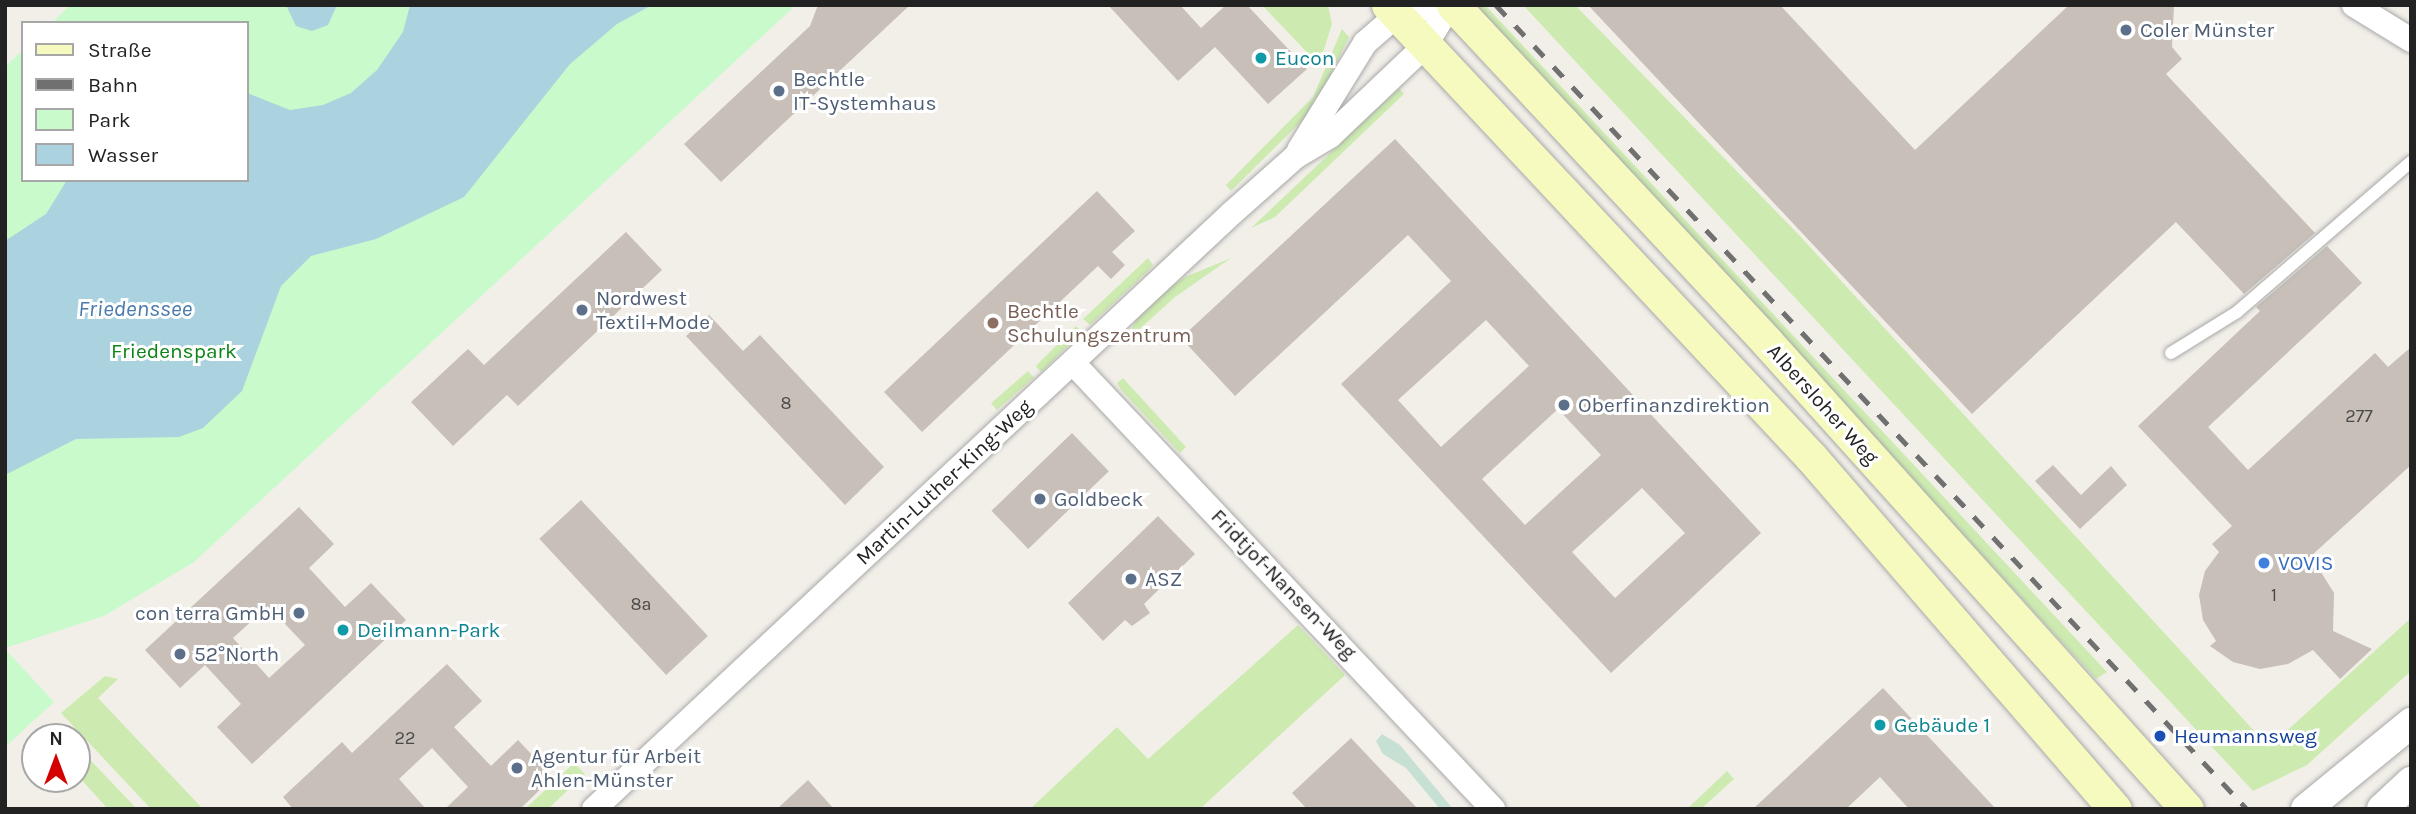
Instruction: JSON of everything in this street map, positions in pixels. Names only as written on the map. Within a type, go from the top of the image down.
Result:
[{"type":"main road","name":"Albersloher Weg","points":[[1451,5],[1767,342],[2187,809]]},
{"type":"main road","name":"Albersloher Weg","points":[[1392,10],[1811,457],[2094,796],[2115,809]]},
{"type":"street","name":"Martin-Luther-King-Weg","points":[[1295,157],[1365,43],[1392,10],[1441,5]]},
{"type":"street","name":"Martin-Luther-King-Weg","points":[[593,809],[1295,157],[1330,136],[1425,46],[1451,5]]},
{"type":"street","points":[[2354,5],[2411,40]]},
{"type":"street","name":"Fridtjof-Nansen-Weg","points":[[1073,363],[1493,809]]},
{"type":"street","points":[[2306,809],[2411,723]]},
{"type":"street","points":[[2382,809],[2411,782]]},
{"type":"lane","points":[[2171,352],[2237,312],[2411,162]]},
{"type":"green space","name":"Friedenspark","points":[[70,5],[796,5],[194,562],[104,616],[5,648],[5,67],[21,52],[21,182],[248,182],[248,21],[54,21]]},
{"type":"green space","points":[[1262,5],[1328,5],[1332,24],[1319,65]]},
{"type":"green space","points":[[1474,5],[1485,5],[2107,672],[2096,679]]},
{"type":"green space","points":[[1523,5],[1575,5],[1800,236],[2269,747],[2411,618],[2411,671],[2307,765],[2253,791]]},
{"type":"green space","points":[[1342,29],[1349,37],[1315,108],[1231,191],[1226,185],[1313,97]]},
{"type":"green space","points":[[1399,88],[1404,94],[1275,217],[1251,228]]},
{"type":"green space","points":[[1148,258],[1153,265],[1148,271],[1090,325],[1083,319]]},
{"type":"green space","points":[[1231,258],[1175,297],[1122,345],[1139,316],[1164,291],[1185,277]]},
{"type":"green space","points":[[1076,326],[1082,332],[1041,372],[1036,366]]},
{"type":"green space","points":[[1028,371],[1034,378],[997,410],[991,403]]},
{"type":"green space","points":[[1123,378],[1186,447],[1180,453],[1121,390],[1117,383]]},
{"type":"green space","points":[[1298,625],[1345,675],[1200,809],[1030,809],[1117,727],[1148,759]]},
{"type":"green space","points":[[5,649],[54,702],[31,723],[21,723],[21,732],[5,747]]},
{"type":"green space","points":[[105,676],[118,679],[98,698],[203,809],[151,809],[91,745],[91,723],[70,723],[61,713]]},
{"type":"green space","points":[[1382,734],[1400,745],[1453,809],[1440,809],[1406,768],[1383,754],[1376,741]]},
{"type":"green space","points":[[91,761],[137,809],[108,809],[91,790]]},
{"type":"green space","points":[[574,763],[585,774],[548,809],[525,809]]},
{"type":"green space","points":[[1727,771],[1734,779],[1701,809],[1687,809]]},
{"type":"water","points":[[286,5],[337,5],[328,25],[312,31],[296,26]]},
{"type":"water","name":"Friedenssee","points":[[410,5],[652,5],[617,24],[570,64],[464,197],[376,239],[311,256],[281,286],[242,391],[203,428],[179,437],[76,439],[5,475],[5,241],[46,214],[66,182],[248,182],[248,93],[290,110],[323,105],[351,93],[377,70],[403,32]]},
{"type":"building","name":"Bechtle IT-Systemhaus","points":[[818,5],[910,5],[721,182],[684,144],[810,26]]},
{"type":"building","name":"Eucon","points":[[1108,5],[1180,5],[1201,28],[1226,5],[1247,5],[1307,69],[1268,104],[1215,47],[1178,81]]},
{"type":"building","points":[[1588,5],[1780,5],[1915,150],[2069,5],[2174,5],[2172,47],[2182,59],[2166,74],[2315,233],[2244,294],[2176,222],[1972,414]]},
{"type":"building","name":"Oberfinanzdirektion","points":[[1395,139],[1761,533],[1611,673],[1341,384],[1451,281],[1408,235],[1235,396],[1181,338]],"holes":[[[1486,320],[1529,366],[1441,447],[1398,400]],[[1558,409],[1601,455],[1525,525],[1482,479]],[[1642,488],[1685,533],[1615,598],[1572,552]]]},
{"type":"building","points":[[1097,191],[1135,231],[1112,252],[1125,265],[1111,279],[1098,266],[922,432],[884,392]]},
{"type":"building","name":"Nordwest Textil+Mode","points":[[626,232],[662,270],[518,406],[507,395],[453,446],[411,402],[468,349],[484,365]]},
{"type":"building","points":[[2327,246],[2362,283],[2208,427],[2248,470],[2375,353],[2388,367],[2411,347],[2411,465],[2311,556],[2334,593],[2333,631],[2372,649],[2340,679],[2313,650],[2288,664],[2260,669],[2233,662],[2210,646],[2216,641],[2203,620],[2199,595],[2205,571],[2219,552],[2212,544],[2232,526],[2138,426],[2260,311],[2256,307]]},
{"type":"building","points":[[709,315],[743,351],[760,335],[884,467],[845,505],[686,336]]},
{"type":"building","name":"Goldbeck","points":[[1072,433],[1109,471],[1028,549],[991,511]]},
{"type":"building","points":[[2053,465],[2081,495],[2111,466],[2127,485],[2080,529],[2035,481]]},
{"type":"building","points":[[581,500],[708,636],[666,675],[539,539]]},
{"type":"building","name":"Deilmann-Park","points":[[299,507],[334,544],[309,568],[345,607],[371,583],[406,620],[252,764],[217,727],[241,704],[205,665],[180,688],[145,650]],"holes":[[[268,606],[305,645],[269,678],[233,638]]]},
{"type":"building","name":"ASZ","points":[[1158,516],[1195,554],[1144,604],[1150,613],[1132,626],[1125,620],[1103,641],[1068,603]]},
{"type":"building","points":[[447,664],[482,701],[454,727],[491,766],[518,740],[553,777],[520,809],[445,809],[468,787],[432,748],[399,779],[426,809],[293,809],[283,797],[342,742],[352,753]]},
{"type":"building","name":"Gebäude 1","points":[[1883,688],[1996,809],[1909,809],[1880,777],[1846,809],[1753,809]]},
{"type":"building","points":[[1351,738],[1418,809],[1307,809],[1292,793]]},
{"type":"building","points":[[808,780],[834,809],[777,809]]},
{"type":"railway","points":[[1496,5],[2247,809]]},
{"type":"place","name":"Coler Münster","points":[[2126,30]]},
{"type":"place","name":"Eucon","points":[[1261,58]]},
{"type":"place","name":"Bechtle IT-Systemhaus","points":[[779,91]]},
{"type":"place","name":"Nordwest Textil+Mode","points":[[582,310]]},
{"type":"place","name":"Bechtle Schulungszentrum","points":[[993,323]]},
{"type":"place","name":"Oberfinanzdirektion","points":[[1564,405]]},
{"type":"place","name":"Goldbeck","points":[[1040,499]]},
{"type":"place","name":"VOVIS","points":[[2264,563]]},
{"type":"place","name":"ASZ","points":[[1131,579]]},
{"type":"place","name":"con terra GmbH","points":[[299,613]]},
{"type":"place","name":"Deilmann-Park","points":[[343,630]]},
{"type":"place","name":"52°North","points":[[180,654]]},
{"type":"place","name":"Gebäude 1","points":[[1880,725]]},
{"type":"place","name":"Heumannsweg","points":[[2160,736]]},
{"type":"place","name":"Agentur für Arbeit Ahlen-Münster","points":[[517,768]]}]
